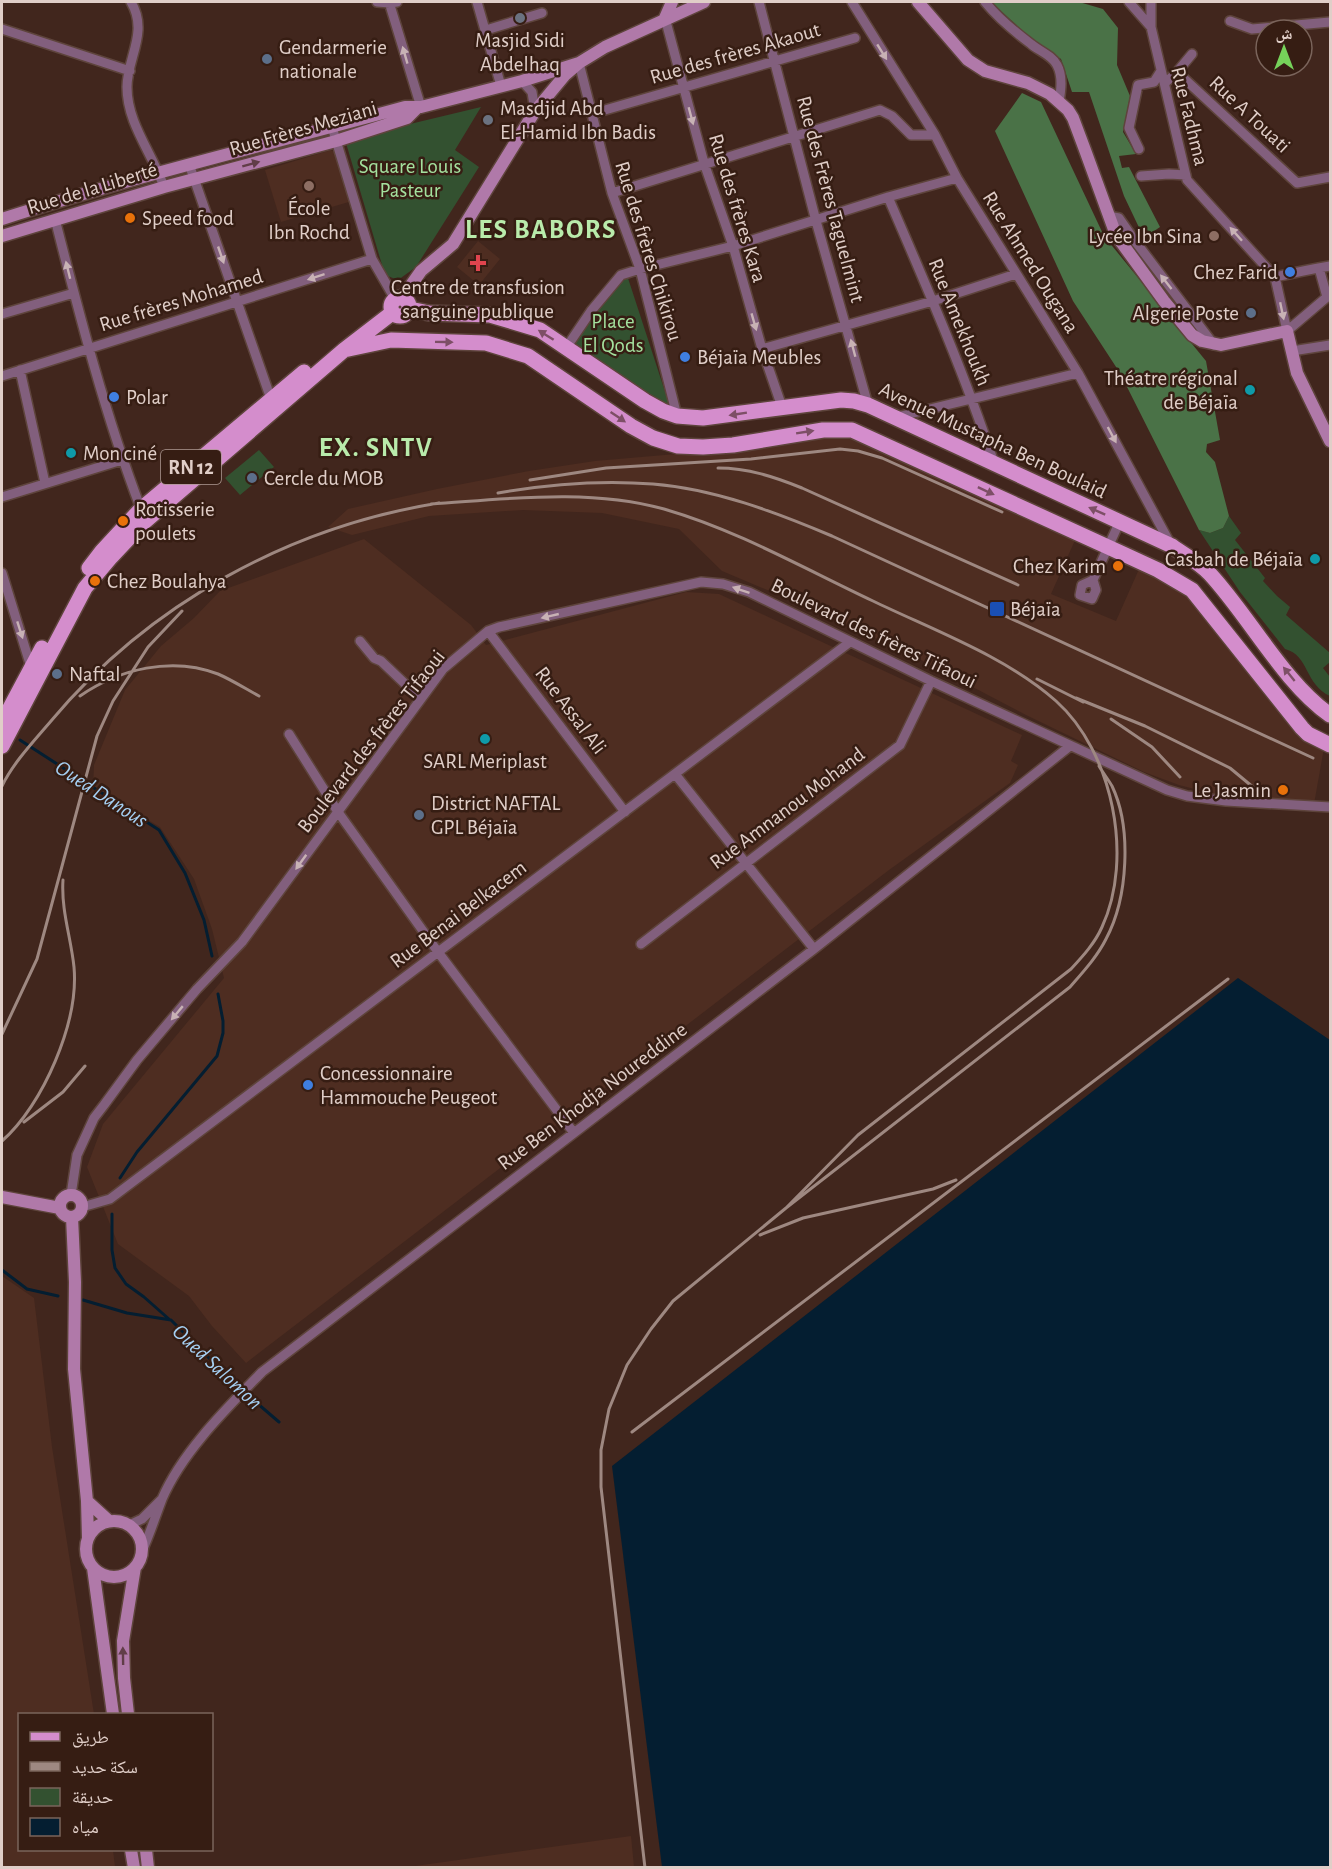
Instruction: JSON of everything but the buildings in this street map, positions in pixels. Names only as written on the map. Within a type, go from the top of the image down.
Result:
[{"type":"main road","points":[[665,18],[672,2]]},
{"type":"main road","points":[[412,341],[399,306],[421,271],[453,244],[535,111],[557,82],[579,63],[605,47],[704,2]]},
{"type":"main road","points":[[918,2],[968,60],[985,71],[1035,86],[1050,93],[1073,118],[1108,216],[1122,244],[1187,331],[1202,341],[1214,345],[1228,345],[1287,331],[1301,382],[1330,441]]},
{"type":"main road","name":"Rue Frères Meziani","points":[[189,164],[405,107],[419,107],[522,81],[579,63]]},
{"type":"main road","name":"Rue Frères Meziani","points":[[195,180],[336,141],[407,118],[419,107]]},
{"type":"main road","name":"Rue de la Liberté","points":[[2,219],[189,164]]},
{"type":"main road","name":"Rue de la Liberté","points":[[2,236],[164,187],[195,180]]},
{"type":"main road","name":"Avenue Mustapha Ben Boulaid","points":[[399,306],[429,313],[490,315],[540,330],[645,401],[677,416],[703,418],[841,400],[854,400],[868,405],[1172,546],[1208,572],[1294,680],[1326,711]]},
{"type":"main road","name":"RN 12","points":[[3,734],[86,588],[111,557],[143,523],[344,350],[399,306]]},
{"type":"main road","name":"RN 12","points":[[3,734],[31,667],[78,583],[102,551],[141,509],[271,399],[399,306]]},
{"type":"main road","points":[[344,350],[391,340],[486,343],[528,356],[631,426],[652,438],[678,446],[733,445],[823,430],[852,430],[1158,570],[1192,590],[1302,728],[1308,734],[1330,746]]},
{"type":"main road","points":[[2,1197],[60,1208],[66,1216],[72,1217],[78,1215],[82,1207],[78,1197],[71,1195],[62,1201],[60,1208]]},
{"type":"main road","points":[[72,1217],[75,1282],[74,1369],[87,1501],[86,1554],[93,1568],[112,1713]]},
{"type":"main road","points":[[87,1501],[109,1521]]},
{"type":"main road","points":[[88,1538],[100,1524],[109,1521],[129,1525],[139,1536],[142,1551],[135,1567],[123,1641],[128,1713]]},
{"type":"main road","points":[[93,1568],[101,1573],[119,1576],[135,1567]]},
{"type":"main road","points":[[132,1851],[134,1868]]},
{"type":"main road","points":[[146,1851],[148,1868]]},
{"type":"street","points":[[131,2],[136,9],[138,27],[137,48],[127,86],[129,102],[140,136],[159,172],[164,187]]},
{"type":"street","points":[[377,2],[392,2],[419,107]]},
{"type":"street","points":[[477,2],[501,86]]},
{"type":"street","name":"Rue des Frères Taguelmint","points":[[759,2],[816,221],[868,405]]},
{"type":"street","name":"Rue Ahmed Ougana","points":[[852,2],[935,135],[957,178],[1078,373],[1172,546]]},
{"type":"street","points":[[985,2],[1021,36],[1054,59],[1058,66],[1062,87],[1059,102]]},
{"type":"street","points":[[1129,2],[1148,21]]},
{"type":"street","name":"Rue Fadhma","points":[[1151,2],[1148,21],[1187,180],[1275,277]]},
{"type":"street","points":[[486,30],[542,13]]},
{"type":"street","name":"Rue des frères Kara","points":[[665,18],[704,163],[733,246],[762,349],[782,407]]},
{"type":"street","points":[[1230,21],[1252,28],[1330,22]]},
{"type":"street","points":[[2,29],[130,71]]},
{"type":"street","name":"Rue des frères Akaout","points":[[591,114],[855,38]]},
{"type":"street","points":[[1165,83],[1192,54]]},
{"type":"street","name":"Rue des frères Chikirou","points":[[579,63],[612,193],[640,269],[677,416]]},
{"type":"street","points":[[1139,149],[1129,128],[1138,85],[1154,82],[1161,71]]},
{"type":"street","name":"Rue A Touati","points":[[1177,72],[1297,183],[1330,177]]},
{"type":"street","points":[[522,81],[532,92],[535,111]]},
{"type":"street","points":[[612,193],[880,110],[892,116],[911,135],[935,135]]},
{"type":"street","points":[[332,127],[372,259],[399,306]]},
{"type":"street","points":[[189,164],[271,399]]},
{"type":"street","points":[[1141,176],[1186,175]]},
{"type":"street","points":[[566,348],[591,311],[621,275],[733,246],[888,197],[957,178]]},
{"type":"street","name":"Rue Amekhoukh","points":[[888,197],[933,301],[972,399],[994,463]]},
{"type":"street","points":[[55,219],[88,347],[122,460],[141,509]]},
{"type":"street","name":"Rue frères Mohamed","points":[[2,376],[372,259]]},
{"type":"street","points":[[1319,268],[1327,297],[1287,331],[1275,277],[1319,268],[1330,266]]},
{"type":"street","points":[[762,349],[933,301],[1016,274]]},
{"type":"street","points":[[2,314],[74,293]]},
{"type":"street","points":[[1292,351],[1330,345]]},
{"type":"street","points":[[20,370],[45,483]]},
{"type":"street","points":[[894,417],[1078,373]]},
{"type":"street","points":[[2,497],[122,460]]},
{"type":"street","name":"Avenue Mustapha Ben Boulaid","points":[[1093,580],[1120,521]]},
{"type":"street","points":[[2,573],[5,594],[31,667]]},
{"type":"street","name":"Boulevard des frères Tifaoui","points":[[71,1195],[76,1155],[94,1118],[137,1060],[189,998],[242,942],[443,669],[488,631],[701,582],[723,584],[749,592],[931,681],[1167,790],[1187,796],[1226,801],[1330,807]]},
{"type":"street","name":"Rue Assal Ali","points":[[488,631],[625,812]]},
{"type":"street","points":[[360,641],[374,658],[381,661],[421,699]]},
{"type":"street","name":"Rue Benai Belkacem","points":[[82,1207],[110,1199],[850,642]]},
{"type":"street","name":"Rue Amnanou Mohand","points":[[641,944],[900,745],[931,681]]},
{"type":"street","points":[[289,734],[338,812],[438,952],[574,1133]]},
{"type":"street","name":"Rue Ben Khodja Noureddine","points":[[129,1525],[142,1519],[162,1498],[184,1463],[219,1417],[262,1372],[814,949],[1070,746]]},
{"type":"street","points":[[675,774],[814,949]]},
{"type":"street","name":"Rue Ben Khodja Noureddine","points":[[142,1551],[162,1498]]},
{"type":"shaded area","name":"École Ibn Rochd","points":[[331,150],[337,154],[352,201],[281,222],[265,170]]},
{"type":"shaded area","name":"Centre de transfusion sanguine publique","points":[[478,241],[500,259],[479,285],[457,267]]},
{"type":"shaded area","points":[[840,433],[1076,538],[1051,594],[1116,621],[1140,567],[1189,593],[1324,748],[1314,804],[1262,802],[1210,793],[1144,772],[1026,715],[904,651],[722,571],[679,529],[602,513],[523,510],[429,516],[352,535],[328,527],[348,509],[529,471],[595,461],[734,449]]},
{"type":"shaded area","points":[[364,539],[471,625],[486,645],[686,592],[719,594],[1022,735],[1011,761],[1018,765],[1010,783],[889,870],[246,1363],[212,1326],[189,1296],[118,1244],[87,1167],[103,1124],[224,978],[212,929],[194,879],[160,827],[93,788],[94,765],[125,690],[161,646],[194,618],[220,591]]},
{"type":"shaded area","points":[[2,1276],[34,1298],[52,1447],[94,1713],[18,1713],[18,1851],[113,1851],[115,1867],[2,1867]]},
{"type":"shaded area","points":[[631,1836],[634,1867],[408,1867]]},
{"type":"green space","points":[[991,2],[1079,2],[1103,9],[1118,28],[1117,65],[1130,96],[1123,132],[1136,154],[1119,156],[1122,168],[1129,167],[1160,227],[1144,238],[1124,196],[1089,92],[1072,92],[1061,59],[1036,43]]},
{"type":"green space","points":[[1022,93],[1041,102],[1104,236],[1206,361],[1220,440],[1207,444],[1206,452],[1215,462],[1229,516],[1223,528],[1210,533],[1199,530],[1120,373],[1073,301],[995,131]]},
{"type":"green space","name":"Square Louis Pasteur","points":[[481,107],[455,150],[479,167],[416,267],[398,280],[385,275],[346,143],[410,124]]},
{"type":"green space","name":"Place El Qods","points":[[626,272],[671,410],[567,339]]},
{"type":"green space","points":[[259,450],[274,467],[240,495],[225,478]]},
{"type":"green space","points":[[1229,516],[1241,533],[1235,540],[1265,578],[1263,581],[1290,607],[1286,615],[1330,653],[1330,662],[1323,668],[1330,677],[1330,696],[1316,685],[1299,657],[1285,649],[1240,592],[1199,530],[1210,533],[1223,528]]},
{"type":"water","points":[[1238,978],[1330,1040],[1330,1867],[662,1867],[612,1466]]},
{"type":"waterway","name":"Oued Danous","points":[[20,740],[159,830],[185,873],[204,920],[212,956]]},
{"type":"waterway","name":"Oued Danous","points":[[120,1178],[137,1152],[217,1056],[223,1033],[218,994]]},
{"type":"waterway","name":"Oued Danous","points":[[112,1214],[112,1250],[115,1268],[126,1284],[170,1320]]},
{"type":"waterway","name":"Oued Salomon","points":[[2,1270],[27,1289],[58,1296]]},
{"type":"waterway","name":"Oued Salomon","points":[[83,1300],[127,1313],[171,1320],[236,1385],[279,1422]]},
{"type":"railway","points":[[530,480],[606,468],[751,459],[840,449],[858,451],[882,458],[1002,512]]},
{"type":"railway","points":[[718,468],[751,471],[792,484],[1018,585]]},
{"type":"railway","points":[[498,493],[536,487],[614,482],[676,487],[744,503],[832,536],[1313,758]]},
{"type":"railway","points":[[431,504],[518,498],[577,497],[636,503],[691,518],[770,551],[969,645],[1015,671],[1056,701],[1076,723],[1092,748],[1104,777],[1117,839],[1112,900],[1096,938],[1071,969],[858,1135],[786,1208],[1070,987],[1094,958],[1106,939],[1119,904],[1125,863],[1123,822],[1118,803],[1112,786],[1102,771],[1101,769],[1099,766]]},
{"type":"railway","points":[[2,786],[24,752],[90,679],[132,641],[177,607],[226,577],[276,552],[329,531],[383,514],[439,503]]},
{"type":"railway","points":[[2,1034],[37,959],[97,736],[113,701],[148,647],[182,611]]},
{"type":"railway","points":[[80,696],[129,672],[164,666],[183,666],[218,674],[259,696]]},
{"type":"railway","points":[[1037,679],[1083,702]]},
{"type":"railway","points":[[1076,698],[1145,726],[1230,768],[1265,797]]},
{"type":"railway","points":[[1111,719],[1152,747],[1180,777]]},
{"type":"railway","points":[[2,1141],[17,1125],[44,1085],[64,1037],[71,1012],[74,967],[65,913],[63,880]]},
{"type":"railway","points":[[632,1432],[1228,979]]},
{"type":"railway","points":[[24,1122],[63,1092],[85,1066]]},
{"type":"railway","points":[[760,1235],[803,1218],[933,1189],[956,1180]]},
{"type":"railway","points":[[645,1868],[601,1487],[601,1450],[609,1409],[627,1365],[673,1301],[786,1208]]},
{"type":"place","name":"Masjid Sidi Abdelhaq","points":[[520,18]]},
{"type":"place","name":"Gendarmerie nationale","points":[[267,59]]},
{"type":"place","name":"Masdjid Abd El-Hamid Ibn Badis","points":[[488,120]]},
{"type":"place","name":"École Ibn Rochd","points":[[309,186]]},
{"type":"place","name":"Speed food","points":[[130,218]]},
{"type":"place","name":"Lycée Ibn Sina","points":[[1214,236]]},
{"type":"place","name":"Centre de transfusion sanguine publique","points":[[478,263]]},
{"type":"place","name":"Chez Farid","points":[[1290,272]]},
{"type":"place","name":"Algerie Poste","points":[[1251,313]]},
{"type":"place","name":"Béjaïa Meubles","points":[[685,357]]},
{"type":"place","name":"Théatre régional de Béjaïa","points":[[1250,390]]},
{"type":"place","name":"Polar","points":[[114,397]]},
{"type":"place","name":"Mon ciné","points":[[71,453]]},
{"type":"place","name":"Cercle du MOB","points":[[252,478]]},
{"type":"place","name":"Rotisserie poulets","points":[[123,521]]},
{"type":"place","name":"Casbah de Béjaïa","points":[[1315,559]]},
{"type":"place","name":"Chez Karim","points":[[1118,566]]},
{"type":"place","name":"Chez Boulahya","points":[[95,581]]},
{"type":"place","name":"Béjaïa","points":[[997,609]]},
{"type":"place","name":"Naftal","points":[[57,674]]},
{"type":"place","name":"SARL Meriplast","points":[[485,739]]},
{"type":"place","name":"Le Jasmin","points":[[1283,790]]},
{"type":"place","name":"District NAFTAL GPL Béjaïa","points":[[419,815]]},
{"type":"place","name":"Concessionnaire Hammouche Peugeot","points":[[308,1085]]},
{"type":"district","name":"LES BABORS","points":[[541,229]]},
{"type":"district","name":"EX. SNTV","points":[[376,447]]}]
